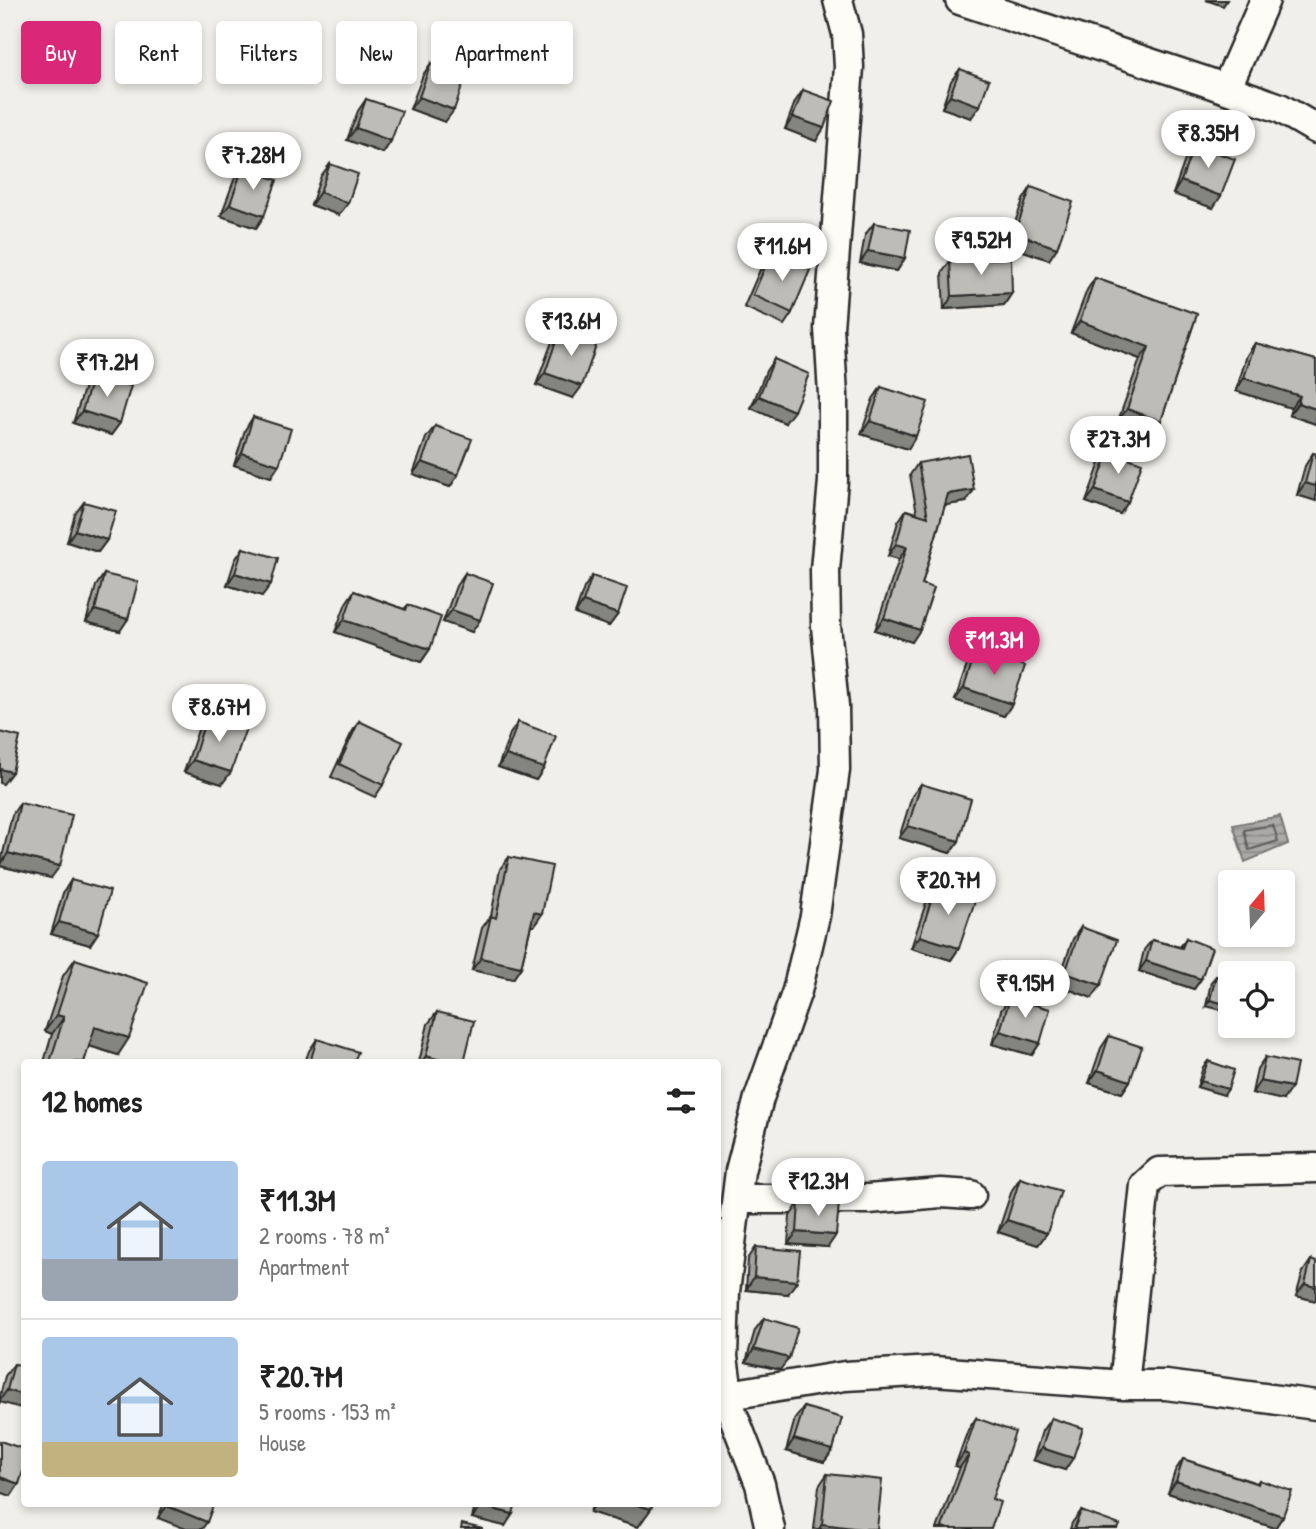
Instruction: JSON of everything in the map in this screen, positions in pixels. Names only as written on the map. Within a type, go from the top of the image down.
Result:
[{"type":"street","points":[[771,1529],[760,1485],[738,1434],[729,1395],[723,1357],[725,1292],[740,1171],[759,1098],[797,991],[815,916],[835,770],[834,706],[826,626],[825,570],[833,481],[833,395],[829,328],[849,67],[847,34],[838,0]]},
{"type":"street","points":[[960,0],[1280,108],[1316,129]]},
{"type":"street","points":[[1226,89],[1265,0]]},
{"type":"street","points":[[1124,1385],[1145,1185],[1159,1172],[1169,1171],[1316,1168]]},
{"type":"street","points":[[738,1199],[868,1199],[941,1193],[971,1195]]},
{"type":"street","points":[[729,1395],[845,1376],[933,1371],[1124,1385],[1166,1385],[1316,1405]]},
{"type":"water","points":[[1280,816],[1288,844],[1245,862],[1233,825]]},
{"type":"building","points":[[431,63],[431,84],[463,84],[454,110],[419,97]]},
{"type":"building","points":[[960,69],[989,80],[980,106],[950,95]]},
{"type":"building","points":[[803,90],[834,101],[824,128],[793,117]]},
{"type":"building","points":[[366,99],[402,111],[391,141],[356,128]]},
{"type":"building","points":[[1194,145],[1235,159],[1221,196],[1181,181]]},
{"type":"building","points":[[330,164],[358,174],[348,203],[320,192]]},
{"type":"building","points":[[243,167],[277,180],[264,216],[230,204]]},
{"type":"building","points":[[1031,187],[1073,202],[1057,248],[1015,233]]},
{"type":"building","points":[[874,223],[910,230],[905,258],[868,251]]},
{"type":"building","points":[[771,253],[810,270],[792,313],[753,295]]},
{"type":"building","points":[[1011,258],[1012,293],[952,296],[950,261]]},
{"type":"building","points":[[1095,278],[1197,314],[1161,421],[1127,409],[1149,347],[1080,321]]},
{"type":"building","points":[[560,330],[597,343],[582,386],[545,373]]},
{"type":"building","points":[[1255,343],[1316,360],[1316,409],[1298,403],[1300,396],[1244,378]]},
{"type":"building","points":[[774,359],[809,374],[794,411],[759,396]]},
{"type":"building","points":[[94,374],[131,386],[120,423],[82,411]]},
{"type":"building","points":[[881,387],[928,402],[916,436],[870,421]]},
{"type":"building","points":[[253,417],[291,429],[279,465],[242,453]]},
{"type":"building","points":[[435,426],[472,439],[458,475],[422,462]]},
{"type":"building","points":[[1109,451],[1142,463],[1128,502],[1095,490]]},
{"type":"building","points":[[1313,453],[1316,454],[1316,486],[1305,483]]},
{"type":"building","points":[[968,454],[974,490],[948,494],[922,584],[934,588],[920,630],[884,618],[907,547],[896,544],[906,510],[928,517],[918,463]]},
{"type":"building","points":[[84,502],[116,511],[107,540],[75,530]]},
{"type":"building","points":[[243,548],[278,558],[271,584],[235,573]]},
{"type":"building","points":[[465,573],[493,583],[480,620],[452,610]]},
{"type":"building","points":[[104,574],[138,582],[128,619],[95,610]]},
{"type":"building","points":[[592,576],[627,588],[618,614],[583,602]]},
{"type":"building","points":[[354,591],[406,610],[408,605],[441,617],[430,649],[344,620]]},
{"type":"building","points":[[976,650],[1025,666],[1012,704],[964,688]]},
{"type":"building","points":[[207,715],[246,728],[231,772],[193,760]]},
{"type":"building","points":[[359,721],[403,742],[383,785],[339,764]]},
{"type":"building","points":[[518,722],[556,736],[544,768],[506,755]]},
{"type":"building","points":[[0,732],[20,737],[12,772],[0,769]]},
{"type":"building","points":[[921,784],[971,799],[959,841],[908,826]]},
{"type":"building","points":[[20,803],[72,815],[60,866],[8,853]]},
{"type":"building","points":[[509,857],[552,866],[542,914],[534,912],[521,967],[481,958],[491,916],[496,918]]},
{"type":"building","points":[[71,880],[110,891],[98,933],[59,922]]},
{"type":"building","points":[[936,885],[976,898],[959,948],[920,936]]},
{"type":"building","points":[[1081,927],[1117,940],[1101,985],[1065,973]]},
{"type":"building","points":[[1186,938],[1212,948],[1201,979],[1146,961],[1152,940],[1182,948]]},
{"type":"building","points":[[75,959],[148,983],[129,1038],[95,1027],[85,1059],[51,1059],[64,1017],[57,1015]]},
{"type":"building","points":[[1216,976],[1218,976],[1218,1002],[1210,1000]]},
{"type":"building","points":[[1010,998],[1050,1009],[1040,1043],[1000,1031]]},
{"type":"building","points":[[437,1012],[474,1021],[465,1059],[438,1059],[426,1056]]},
{"type":"building","points":[[1109,1036],[1142,1047],[1130,1081],[1098,1070]]},
{"type":"building","points":[[317,1039],[358,1052],[355,1059],[311,1059]]},
{"type":"building","points":[[1265,1057],[1297,1064],[1292,1087],[1260,1081]]},
{"type":"building","points":[[1208,1061],[1234,1070],[1228,1089],[1201,1081]]},
{"type":"building","points":[[1020,1178],[1061,1191],[1047,1233],[1007,1220]]},
{"type":"building","points":[[799,1203],[839,1204],[836,1235],[797,1232]]},
{"type":"building","points":[[756,1247],[800,1251],[797,1281],[754,1277]]},
{"type":"building","points":[[1311,1260],[1316,1262],[1316,1287],[1305,1284]]},
{"type":"building","points":[[764,1318],[798,1328],[789,1358],[754,1349]]},
{"type":"building","points":[[14,1364],[21,1365],[21,1394],[7,1390]]},
{"type":"building","points":[[804,1407],[842,1418],[833,1450],[794,1439]]},
{"type":"building","points":[[976,1418],[1015,1432],[992,1499],[1000,1502],[991,1529],[949,1529],[942,1527],[969,1455],[964,1453]]},
{"type":"building","points":[[1051,1418],[1083,1428],[1073,1458],[1042,1448]]},
{"type":"building","points":[[0,1441],[21,1448],[21,1478],[19,1484],[0,1477]]},
{"type":"building","points":[[1183,1459],[1258,1484],[1259,1480],[1292,1491],[1283,1516],[1176,1481]]},
{"type":"building","points":[[827,1474],[882,1480],[877,1529],[822,1524]]},
{"type":"building","points":[[170,1507],[213,1507],[207,1522]]},
{"type":"building","points":[[485,1507],[515,1507],[513,1514]]},
{"type":"building","points":[[1081,1511],[1120,1525],[1118,1529],[1074,1529]]},
{"type":"building","points":[[462,1524],[483,1529],[461,1529]]}]
